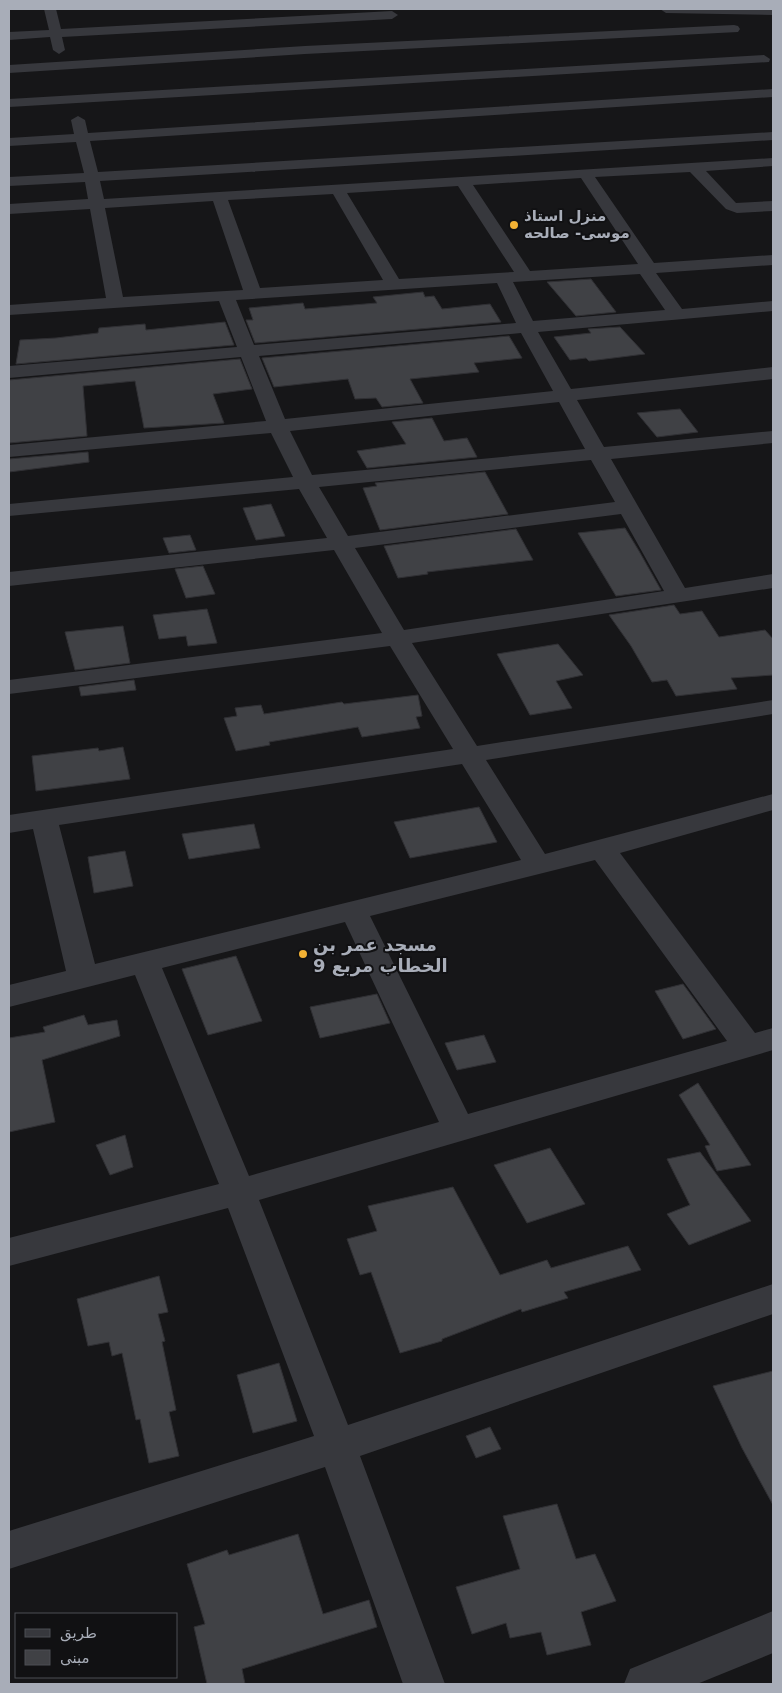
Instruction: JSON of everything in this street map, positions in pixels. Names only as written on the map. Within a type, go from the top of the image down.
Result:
[{"type":"street","points":[[50,9],[61,65],[83,137],[92,177],[115,302]]},
{"type":"street","points":[[666,9],[773,12]]},
{"type":"street","points":[[9,69],[305,50],[737,32],[719,11]]},
{"type":"street","points":[[286,14],[345,120],[378,185]]},
{"type":"street","points":[[9,36],[286,14],[395,19],[412,45]]},
{"type":"street","points":[[9,103],[69,90],[319,75],[770,59]]},
{"type":"street","points":[[9,142],[773,93]]},
{"type":"street","points":[[607,104],[619,117]]},
{"type":"street","points":[[631,130],[663,168]]},
{"type":"street","points":[[9,182],[497,151],[773,136]]},
{"type":"street","points":[[497,151],[517,177]]},
{"type":"street","points":[[9,209],[773,162]]},
{"type":"street","points":[[694,167],[731,206],[737,208],[773,206]]},
{"type":"street","points":[[584,174],[645,260],[648,274],[677,314]]},
{"type":"street","points":[[462,180],[526,276]]},
{"type":"street","points":[[337,188],[394,285]]},
{"type":"street","points":[[219,196],[253,294]]},
{"type":"street","points":[[9,310],[773,260]]},
{"type":"street","points":[[502,278],[527,328],[678,596]]},
{"type":"street","points":[[225,295],[246,351],[278,426],[306,483],[397,638],[538,865]]},
{"type":"street","points":[[9,372],[773,306]]},
{"type":"street","points":[[9,451],[278,426],[773,372]]},
{"type":"street","points":[[9,510],[773,437]]},
{"type":"street","points":[[9,579],[340,542],[627,507]]},
{"type":"street","points":[[9,688],[397,638],[773,581]]},
{"type":"street","points":[[9,824],[471,755],[773,706]]},
{"type":"street","points":[[9,996],[602,850],[773,802]]},
{"type":"street","points":[[44,819],[83,978]]},
{"type":"street","points":[[9,1252],[239,1192],[761,1043],[602,850]]},
{"type":"street","points":[[353,910],[459,1130]]},
{"type":"street","points":[[144,962],[239,1192],[337,1446],[424,1684]]},
{"type":"street","points":[[9,1550],[337,1446],[773,1299]]},
{"type":"street","points":[[645,1684],[773,1632]]},
{"type":"building","points":[[591,279],[616,312],[576,316],[547,282]]},
{"type":"building","points":[[423,292],[425,297],[434,296],[442,309],[490,304],[501,322],[255,343],[246,320],[253,320],[249,308],[303,303],[305,309],[377,303],[373,297]]},
{"type":"building","points":[[225,322],[234,345],[16,364],[20,340],[98,333],[99,328],[145,324],[146,330]]},
{"type":"building","points":[[620,327],[645,354],[589,361],[586,358],[570,360],[554,337],[591,333],[588,329]]},
{"type":"building","points":[[509,336],[522,358],[474,363],[479,372],[410,379],[423,403],[382,407],[376,398],[355,399],[348,379],[274,387],[262,358]]},
{"type":"building","points":[[240,359],[252,389],[213,394],[224,423],[144,428],[135,381],[83,386],[87,436],[9,443],[9,380]]},
{"type":"building","points":[[680,409],[698,432],[657,437],[637,413]]},
{"type":"building","points":[[432,418],[444,441],[467,438],[477,457],[367,468],[357,451],[406,444],[392,422]]},
{"type":"building","points":[[88,452],[89,462],[9,472],[9,459]]},
{"type":"building","points":[[485,472],[508,514],[380,530],[363,488],[377,486],[375,483]]},
{"type":"building","points":[[271,504],[285,536],[256,540],[243,508]]},
{"type":"building","points":[[625,528],[661,590],[616,596],[578,533]]},
{"type":"building","points":[[516,529],[533,560],[427,572],[428,574],[398,578],[384,546]]},
{"type":"building","points":[[190,535],[196,550],[169,553],[163,538]]},
{"type":"building","points":[[203,566],[215,594],[186,598],[175,569]]},
{"type":"building","points":[[674,605],[680,614],[702,611],[719,637],[765,630],[773,639],[773,675],[731,678],[737,689],[676,696],[667,680],[652,682],[631,646],[609,615]]},
{"type":"building","points":[[207,609],[217,643],[188,646],[186,636],[159,639],[153,615]]},
{"type":"building","points":[[123,626],[130,663],[75,670],[65,632]]},
{"type":"building","points":[[558,644],[583,675],[556,681],[572,708],[530,715],[497,654]]},
{"type":"building","points":[[134,680],[136,690],[81,696],[79,687]]},
{"type":"building","points":[[418,695],[422,716],[416,717],[420,728],[362,737],[358,727],[269,742],[270,745],[236,751],[224,718],[237,716],[235,708],[261,705],[264,714],[342,702],[344,704]]},
{"type":"building","points":[[123,747],[130,779],[36,791],[32,756],[98,748],[99,751]]},
{"type":"building","points":[[479,807],[497,842],[410,858],[394,822]]},
{"type":"building","points":[[254,824],[260,848],[189,859],[182,834]]},
{"type":"building","points":[[125,851],[133,886],[94,893],[88,857]]},
{"type":"building","points":[[236,956],[262,1021],[208,1035],[182,969]]},
{"type":"building","points":[[683,984],[716,1029],[683,1039],[655,991]]},
{"type":"building","points":[[377,994],[390,1023],[320,1038],[310,1007]]},
{"type":"building","points":[[84,1015],[88,1025],[117,1020],[120,1036],[42,1060],[55,1122],[9,1132],[9,1038],[45,1032],[43,1027]]},
{"type":"building","points":[[484,1035],[496,1062],[457,1070],[445,1043]]},
{"type":"building","points":[[698,1083],[751,1165],[717,1171],[705,1146],[710,1145],[679,1095]]},
{"type":"building","points":[[125,1135],[133,1167],[110,1175],[96,1145]]},
{"type":"building","points":[[550,1148],[585,1204],[527,1223],[494,1165]]},
{"type":"building","points":[[700,1152],[751,1221],[689,1245],[667,1214],[690,1205],[667,1159]]},
{"type":"building","points":[[453,1187],[500,1275],[547,1260],[551,1268],[628,1246],[641,1270],[564,1292],[568,1298],[522,1312],[521,1309],[442,1339],[442,1341],[400,1353],[371,1272],[360,1275],[347,1239],[377,1231],[368,1206]]},
{"type":"building","points":[[159,1276],[168,1312],[158,1314],[165,1341],[162,1342],[176,1410],[169,1412],[179,1456],[149,1463],[140,1419],[136,1420],[122,1353],[112,1356],[109,1342],[88,1346],[77,1299]]},
{"type":"building","points":[[279,1363],[297,1421],[253,1433],[237,1375]]},
{"type":"building","points":[[773,1371],[773,1505],[742,1448],[713,1386]]},
{"type":"building","points":[[490,1427],[501,1449],[476,1458],[466,1436]]},
{"type":"building","points":[[557,1504],[576,1559],[595,1554],[616,1601],[581,1612],[591,1645],[547,1655],[541,1632],[510,1638],[506,1623],[472,1634],[456,1587],[520,1569],[503,1516]]},
{"type":"building","points":[[298,1534],[323,1614],[369,1600],[377,1627],[242,1669],[245,1684],[207,1684],[194,1627],[205,1624],[187,1564],[227,1550],[229,1555]]},
{"type":"place","name":"منزل استاذ موسى- صالحه","points":[[514,225]]},
{"type":"place","name":"مسجد عمر بن الخطاب مربع 9","points":[[303,954]]}]
